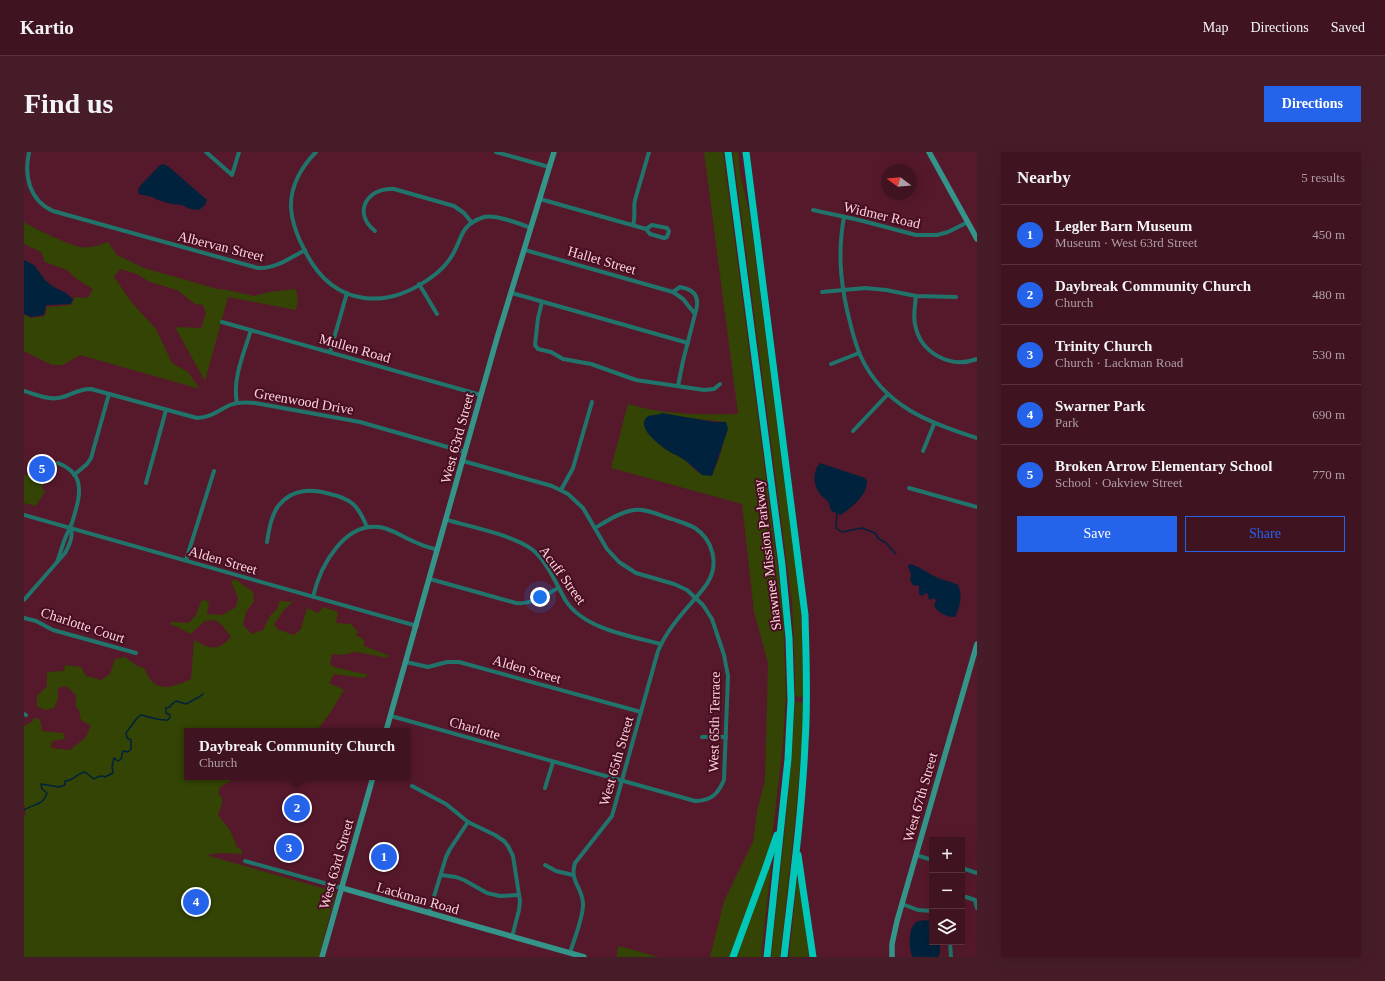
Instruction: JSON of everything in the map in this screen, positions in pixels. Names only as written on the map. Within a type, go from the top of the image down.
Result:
[{"type":"highway","name":"Shawnee Mission Parkway","points":[[728,152],[787,602],[790,669],[790,727],[782,820],[767,957]]},
{"type":"highway","points":[[742,152],[750,186]]},
{"type":"highway","name":"Shawnee Mission Parkway","points":[[746,152],[805,616],[807,676],[806,742],[784,957]]},
{"type":"highway","points":[[733,957],[782,820]]},
{"type":"highway","points":[[797,841],[801,880],[813,957]]},
{"type":"street","name":"Albervan Street","points":[[29,152],[25,167],[28,186],[39,202],[53,211],[258,268],[267,269],[305,250]]},
{"type":"street","points":[[206,152],[232,175],[239,152]]},
{"type":"street","points":[[316,152],[308,160],[300,172],[294,187],[292,198],[294,227],[312,264],[324,279],[346,293],[361,298],[380,299],[401,294],[436,274],[448,262],[454,253],[466,227],[472,222],[485,217],[491,217],[531,228]]},
{"type":"street","points":[[496,152],[549,167]]},
{"type":"street","name":"West 63rd Street","points":[[387,728],[447,520],[481,395],[554,152]]},
{"type":"street","points":[[633,225],[635,217],[635,200],[649,152]]},
{"type":"street","points":[[929,152],[977,238]]},
{"type":"street","points":[[375,231],[366,222],[364,215],[364,204],[375,192],[388,188],[454,206],[464,213],[472,222]]},
{"type":"street","points":[[540,199],[646,229],[650,234],[664,238],[667,237],[669,231],[667,228],[652,225],[646,229]]},
{"type":"street","name":"Widmer Road","points":[[813,210],[909,234],[927,236],[948,232],[968,222]]},
{"type":"street","points":[[844,217],[840,250],[843,290],[851,326],[860,353],[869,371],[888,394],[907,410],[934,424],[977,438]]},
{"type":"street","name":"Hallet Street","points":[[525,250],[673,292],[683,299],[695,314]]},
{"type":"street","points":[[419,284],[437,314]]},
{"type":"street","name":"Hallet Street","points":[[673,292],[680,287],[687,288],[696,296],[698,302],[678,386]]},
{"type":"street","points":[[822,292],[877,288],[916,296],[956,297]]},
{"type":"street","points":[[330,352],[346,293]]},
{"type":"street","points":[[512,293],[688,343]]},
{"type":"street","points":[[916,296],[914,312],[915,325],[920,339],[926,347],[936,356],[949,361],[962,362],[977,359]]},
{"type":"street","points":[[542,302],[536,328],[536,345],[538,349],[551,352],[563,359],[591,364],[636,380],[704,390],[714,389],[720,384]]},
{"type":"street","name":"Mullen Road","points":[[222,322],[481,395]]},
{"type":"street","points":[[237,404],[235,394],[236,383],[251,330]]},
{"type":"street","points":[[831,364],[860,353]]},
{"type":"street","name":"Greenwood Drive","points":[[24,391],[49,398],[58,398],[83,389],[91,389],[190,417],[205,418],[212,416],[232,404],[244,402],[255,403],[360,422],[465,452]]},
{"type":"street","points":[[74,475],[87,464],[91,458],[109,394]]},
{"type":"street","points":[[853,431],[888,394]]},
{"type":"street","points":[[561,490],[573,468],[592,402]]},
{"type":"street","points":[[146,483],[166,410]]},
{"type":"street","points":[[923,451],[934,424]]},
{"type":"street","points":[[463,461],[552,486],[568,494],[580,504],[607,549],[619,562],[636,573],[682,588],[696,598],[712,575],[713,555],[710,547],[702,533],[696,528],[682,522],[648,512],[634,510],[623,513],[595,528]]},
{"type":"street","points":[[24,600],[57,562],[62,552],[67,533],[71,528],[80,491],[78,480],[69,469],[58,463]]},
{"type":"street","points":[[186,560],[214,471]]},
{"type":"street","points":[[909,488],[977,507]]},
{"type":"street","points":[[267,542],[272,519],[280,504],[293,494],[302,491],[317,491],[349,500],[359,510],[367,527]]},
{"type":"street","name":"Alden Street","points":[[24,515],[417,626]]},
{"type":"street","name":"Acuff Street","points":[[447,520],[506,537],[525,545],[534,551],[543,561],[569,605],[585,620],[605,628],[661,644]]},
{"type":"street","points":[[313,597],[318,578],[326,562],[348,537],[360,529],[367,527],[384,528],[421,545],[438,550]]},
{"type":"street","points":[[430,579],[523,604],[535,600],[558,588]]},
{"type":"street","name":"West 65th Street","points":[[573,875],[573,867],[577,859],[612,816],[661,644],[670,628],[696,598]]},
{"type":"street","name":"West 65th Terrace","points":[[696,598],[703,605],[712,619],[728,676],[724,780],[720,790],[708,800]]},
{"type":"street","name":"Charlotte Court","points":[[24,618],[53,630],[136,654]]},
{"type":"street","name":"West 67th Street","points":[[892,957],[892,944],[902,904],[977,644]]},
{"type":"street","name":"Alden Street","points":[[406,662],[428,667],[447,662],[459,662],[641,712]]},
{"type":"street","name":"Charlotte","points":[[391,716],[690,800],[708,800]]},
{"type":"street","points":[[702,737],[726,737]]},
{"type":"street","points":[[545,788],[553,762]]},
{"type":"street","name":"West 63rd Street","points":[[322,957],[372,780]]},
{"type":"street","points":[[412,786],[446,804],[468,822],[495,835],[504,841],[508,846],[513,856],[519,895],[519,910],[512,937]]},
{"type":"street","points":[[429,913],[450,849],[468,822]]},
{"type":"street","points":[[916,855],[929,859]]},
{"type":"street","name":"Lackman Road","points":[[245,861],[584,957]]},
{"type":"street","points":[[545,864],[556,871],[573,875],[581,894],[583,906],[570,953]]},
{"type":"street","points":[[965,869],[977,873]]},
{"type":"street","points":[[441,876],[456,877],[487,893],[500,896],[519,895]]},
{"type":"street","points":[[965,897],[975,900],[977,908]]},
{"type":"street","points":[[902,904],[918,910],[929,911]]},
{"type":"street","points":[[950,945],[951,957]]},
{"type":"green space","points":[[704,152],[723,152],[778,569],[783,615],[786,693],[783,743],[772,838],[768,852],[730,957],[710,957],[724,901],[753,842],[757,811],[765,780],[768,663],[754,612],[742,504],[611,468],[628,404],[642,408],[683,414],[738,414]],"holes":[[[662,413],[679,417],[726,422],[722,450],[712,476],[696,471],[684,459],[665,449],[647,433],[651,416],[658,416]]]},
{"type":"green space","points":[[733,152],[738,152],[740,173],[750,216],[800,602],[803,695],[800,698],[795,694],[792,603]]},
{"type":"green space","points":[[24,222],[76,246],[91,247],[108,242],[117,255],[144,268],[217,289],[254,296],[269,292],[296,289],[298,300],[296,310],[228,297],[205,381],[175,327],[201,328],[206,314],[203,305],[195,304],[177,290],[150,282],[137,274],[120,269],[114,277],[133,304],[156,329],[172,363],[188,372],[200,389],[80,355],[63,365],[52,365],[24,351],[24,315],[31,318],[45,316],[47,307],[71,305],[75,297],[88,298],[93,289],[78,280],[67,270],[45,262],[41,252],[24,244]]},
{"type":"green space","points":[[24,474],[44,480],[42,488],[45,491],[36,506],[24,503]]},
{"type":"green space","points":[[235,579],[253,592],[254,601],[246,612],[243,625],[252,634],[263,630],[270,616],[278,608],[279,601],[293,602],[284,610],[274,624],[279,630],[294,635],[301,629],[307,608],[318,613],[323,607],[338,612],[336,623],[351,624],[359,633],[355,634],[364,640],[364,646],[388,655],[388,658],[356,652],[341,655],[332,654],[330,664],[334,667],[369,675],[363,678],[334,674],[329,683],[344,690],[330,713],[318,728],[184,728],[184,780],[232,780],[220,787],[218,794],[222,797],[222,804],[218,815],[230,830],[237,847],[242,850],[242,854],[221,853],[206,855],[336,892],[319,957],[24,957],[24,816],[26,815],[24,803],[24,726],[33,721],[34,718],[40,719],[42,731],[63,733],[65,739],[52,741],[51,748],[70,750],[86,737],[91,726],[81,720],[79,710],[76,707],[76,695],[66,686],[58,688],[58,699],[54,708],[45,710],[37,706],[37,696],[47,686],[47,672],[64,671],[65,665],[81,667],[86,676],[101,680],[110,674],[115,659],[125,657],[137,666],[144,668],[152,681],[159,686],[173,686],[191,679],[194,640],[213,648],[222,645],[231,637],[222,625],[215,620],[205,621],[190,634],[170,624],[170,622],[189,623],[196,615],[202,599],[209,602],[207,614],[222,615],[236,607],[238,597],[231,582]]},
{"type":"green space","points":[[798,701],[804,705],[794,831],[780,957],[771,957],[788,798],[795,703]]},
{"type":"green space","points":[[768,867],[771,868],[761,957],[735,957]]},
{"type":"green space","points":[[797,881],[799,881],[809,957],[789,957]]},
{"type":"green space","points":[[619,946],[658,957],[617,957]]},
{"type":"water","points":[[164,164],[207,200],[205,205],[199,210],[190,209],[182,205],[172,204],[139,194],[138,190],[141,185],[160,165]]},
{"type":"water","points":[[24,260],[34,265],[45,280],[52,286],[66,293],[73,299],[71,304],[46,305],[44,315],[31,317],[24,314]]},
{"type":"water","points":[[662,413],[714,422],[726,422],[728,429],[712,476],[702,475],[686,461],[661,446],[649,434],[644,425],[644,421],[649,416]]},
{"type":"water","points":[[820,463],[865,478],[867,481],[865,491],[862,496],[841,515],[831,511],[829,503],[816,487],[814,479],[817,467]]},
{"type":"water","points":[[910,564],[939,578],[958,585],[960,589],[960,601],[955,617],[946,615],[937,610],[934,605],[936,601],[934,598],[929,600],[928,594],[926,593],[922,596],[919,594],[919,586],[913,585],[910,580],[911,574],[908,566]]},
{"type":"water","points":[[919,921],[929,921],[929,945],[940,945],[940,953],[938,957],[912,956],[910,948],[910,934],[913,926]]},
{"type":"waterway","points":[[837,513],[836,528],[842,532],[862,528],[875,533],[878,538],[886,543],[896,554]]},
{"type":"waterway","points":[[24,810],[40,803],[45,797],[47,793],[42,789],[41,784],[59,787],[65,785],[65,781],[71,780],[85,772],[94,779],[100,776],[105,777],[113,773],[112,767],[114,758],[118,761],[121,759],[123,751],[128,752],[131,749],[131,740],[127,738],[126,733],[137,718],[141,715],[168,720],[170,715],[166,713],[166,708],[170,707],[176,701],[186,704],[203,694]]},
{"type":"place","name":"Broken Arrow Elementary School","points":[[42,469]]},
{"type":"place","name":"Daybreak Community Church","points":[[297,808]]},
{"type":"place","name":"Trinity Church","points":[[289,848]]},
{"type":"place","name":"Legler Barn Museum","points":[[384,857]]},
{"type":"place","name":"Swarner Park","points":[[196,902]]}]
